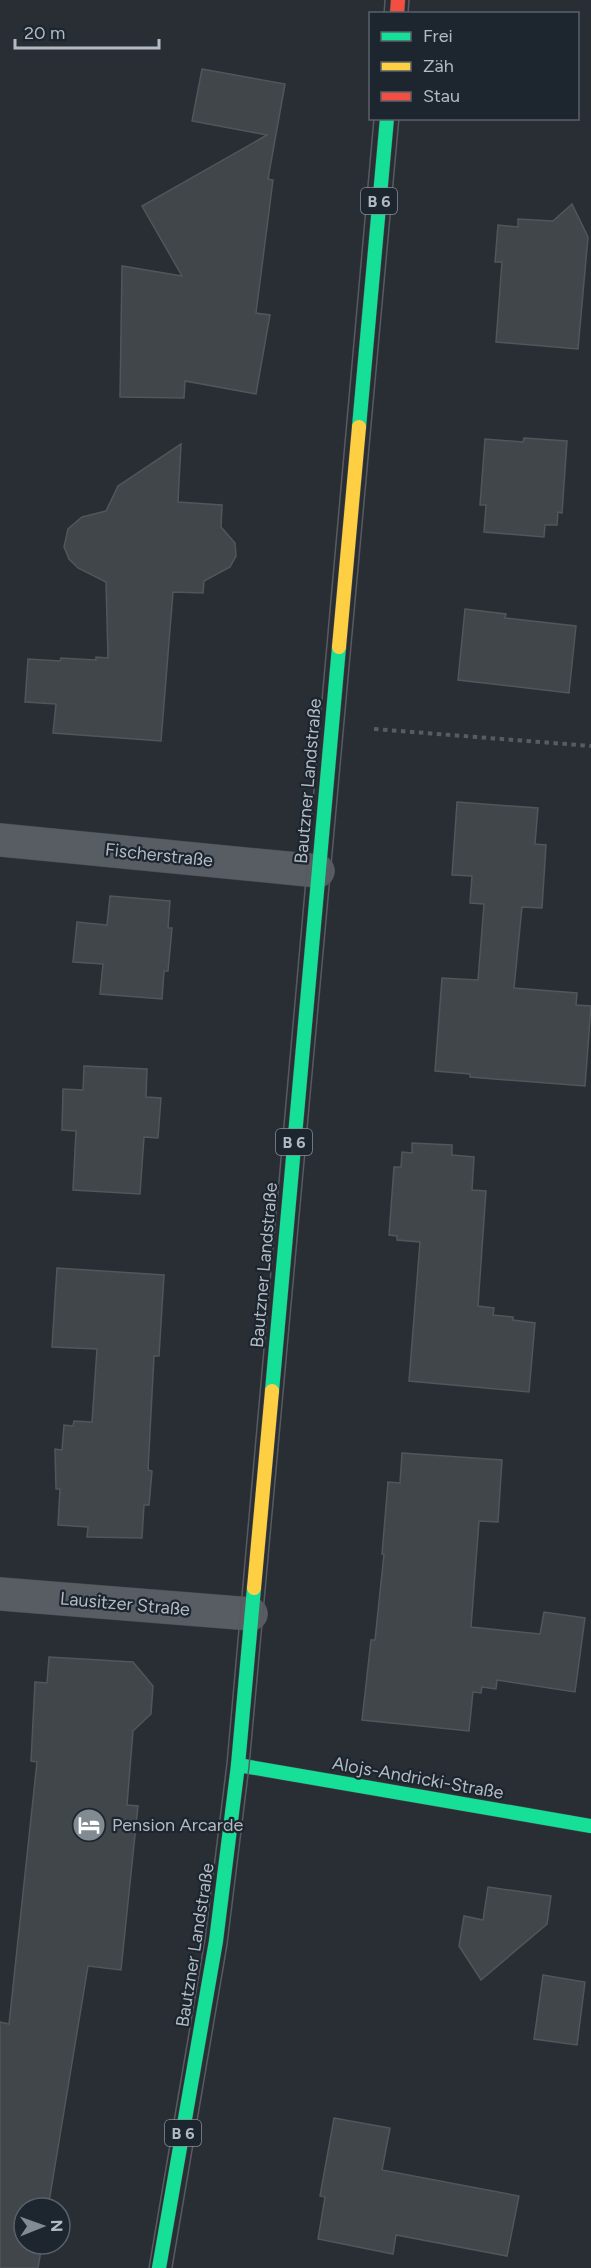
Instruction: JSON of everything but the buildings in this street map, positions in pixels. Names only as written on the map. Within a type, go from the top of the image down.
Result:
[{"type":"main road","name":"Bautzner Landstraße","points":[[159,2268],[216,1941],[238,1765],[387,120]]},
{"type":"main road","name":"Alojs-Andricki-Straße","points":[[238,1765],[591,1826]]},
{"type":"street","name":"Fischerstraße","points":[[0,840],[318,871]]},
{"type":"street","name":"Lausitzer Straße","points":[[0,1594],[251,1614]]},
{"type":"path","points":[[332,725],[591,746]]},
{"type":"tram line","points":[[384,12],[385,0]]},
{"type":"tram line","points":[[408,12],[409,0]]},
{"type":"tram line","points":[[149,2268],[205,1939],[227,1763],[374,120]]},
{"type":"tram line","points":[[172,2268],[227,1945],[249,1767],[399,120]]},
{"type":"traffic: fast","points":[[359,427],[387,120]]},
{"type":"traffic: fast","points":[[272,1391],[339,647]]},
{"type":"traffic: fast","points":[[159,2268],[216,1941],[238,1765],[254,1588]]},
{"type":"traffic: fast","points":[[238,1765],[591,1826]]},
{"type":"traffic: slow","points":[[339,647],[359,427]]},
{"type":"traffic: slow","points":[[254,1588],[272,1391]]},
{"type":"traffic: jam","points":[[397,12],[398,0]]},
{"type":"place","name":"Pension Arcarde","points":[[89,1825]]}]
